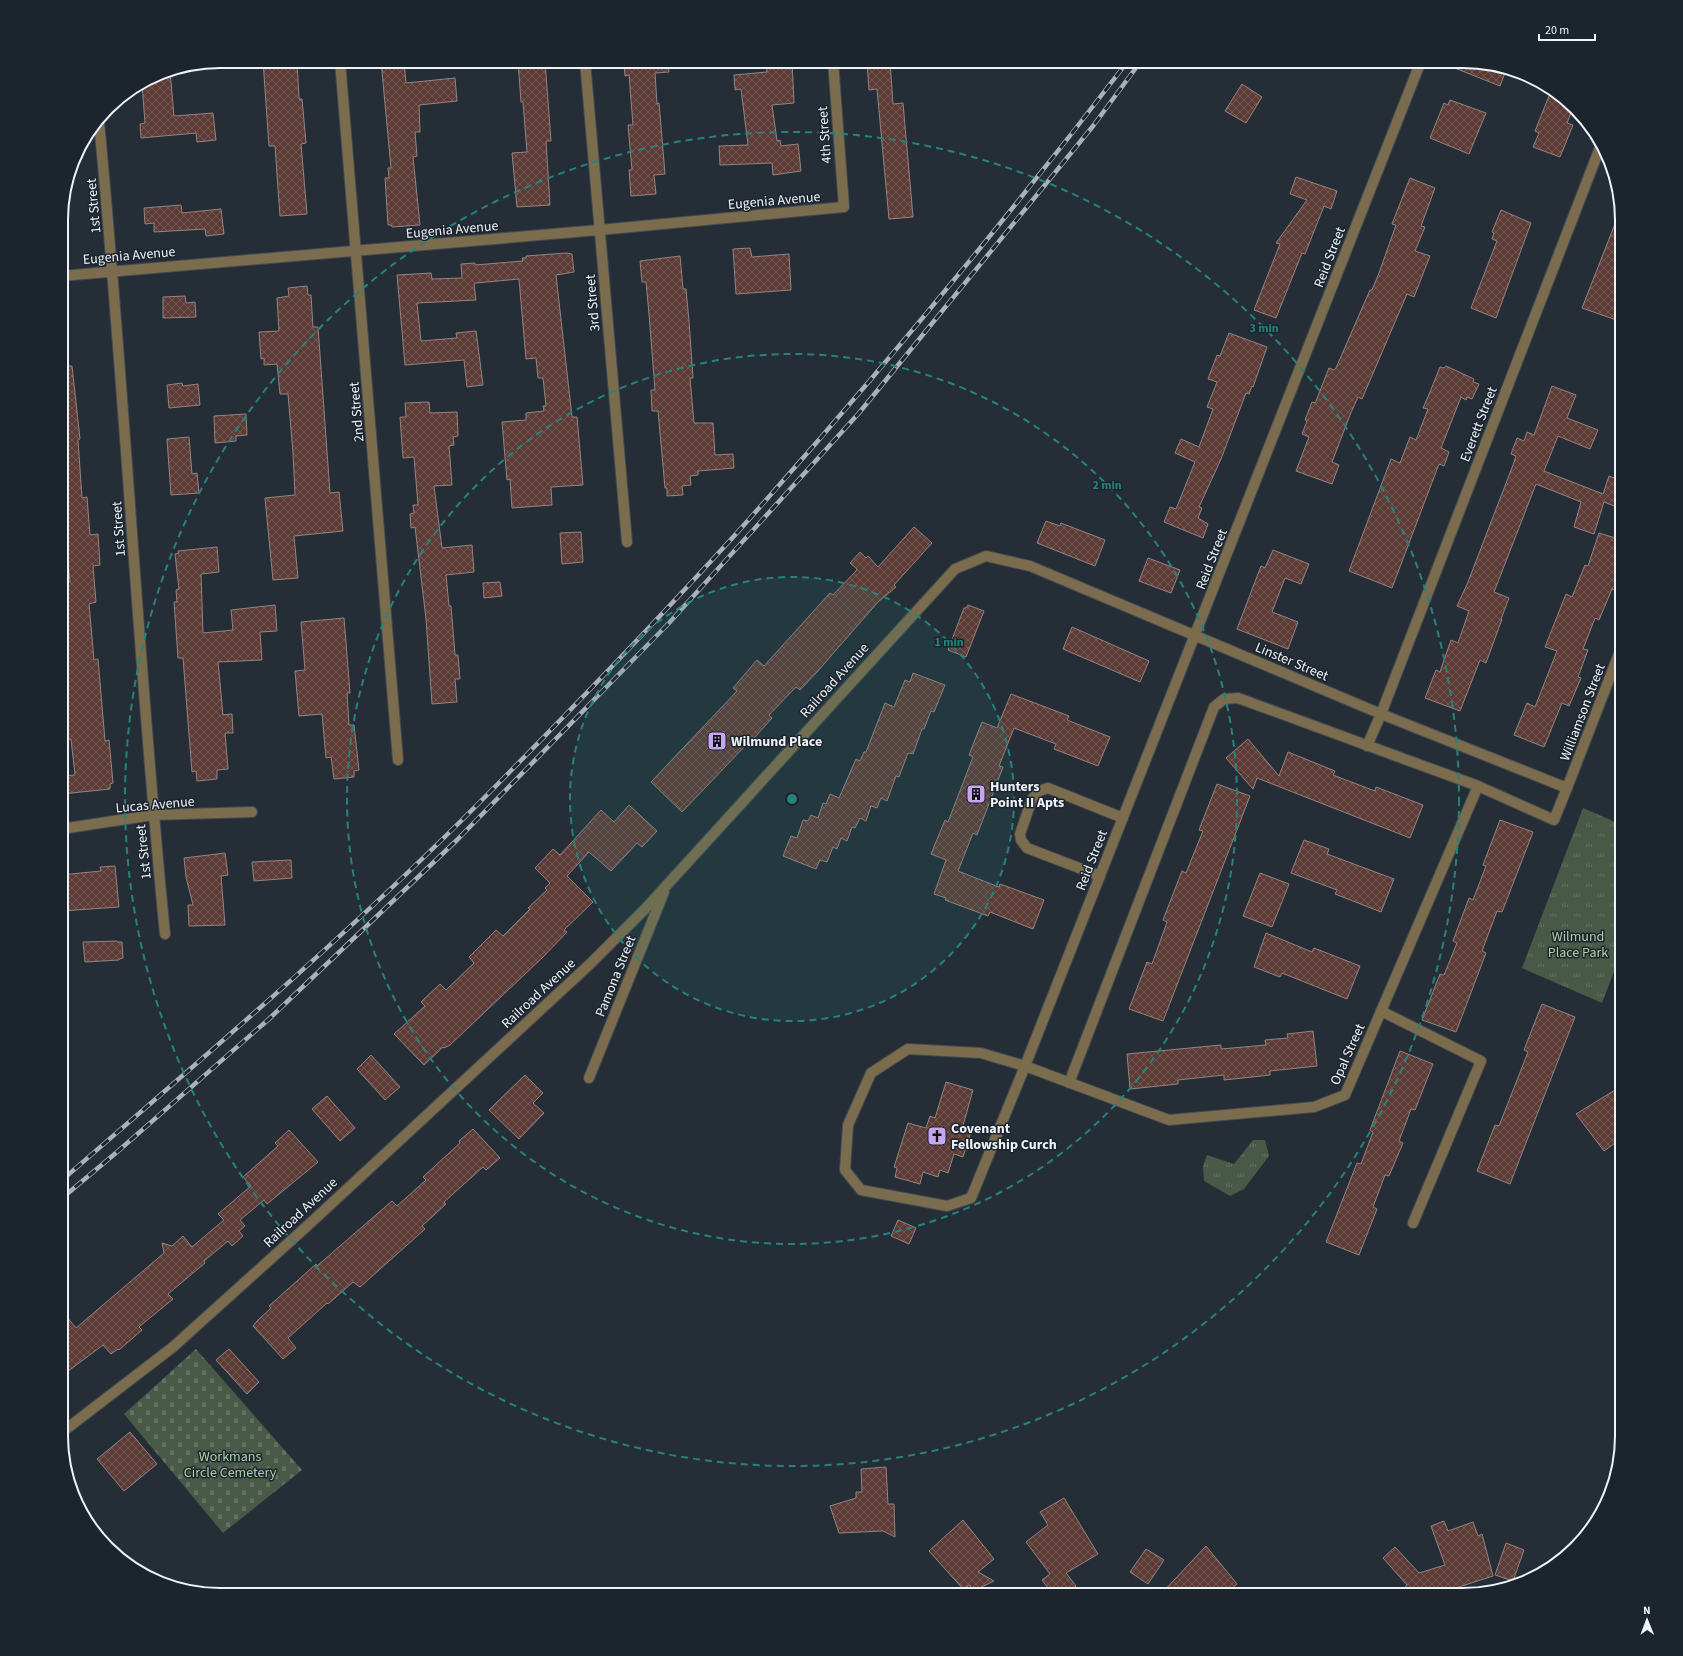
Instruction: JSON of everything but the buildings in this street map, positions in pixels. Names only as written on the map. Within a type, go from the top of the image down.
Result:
[{"type":"street","name":"2nd Street","points":[[341,68],[398,760]]},
{"type":"street","name":"3rd Street","points":[[586,68],[627,542]]},
{"type":"street","name":"4th Street","points":[[834,68],[844,207]]},
{"type":"street","name":"Reid Street","points":[[1026,1066],[981,1053],[908,1049],[871,1072],[848,1125],[845,1170],[860,1190],[948,1206],[971,1198],[1026,1066],[1418,68]]},
{"type":"street","name":"1st Street","points":[[99,127],[113,270],[153,815],[165,934]]},
{"type":"street","name":"Everett Street","points":[[1366,746],[1381,714],[1598,152]]},
{"type":"street","name":"Eugenia Avenue","points":[[68,275],[113,270],[600,230],[844,207]]},
{"type":"street","name":"Railroad Avenue","points":[[68,1428],[173,1347],[590,964],[645,910],[955,568],[986,556],[1006,560]]},
{"type":"street","name":"Linster Street","points":[[1006,560],[1030,566],[1381,714],[1567,788]]},
{"type":"street","name":"Williamson Street","points":[[1478,786],[1554,820],[1615,664]]},
{"type":"street","points":[[1069,1083],[1214,707],[1224,699],[1238,698],[1478,786]]},
{"type":"street","name":"Opal Street","points":[[1026,1066],[1169,1120],[1314,1107],[1345,1095],[1478,786]]},
{"type":"street","points":[[1100,876],[1027,848],[1021,840],[1020,834],[1032,799],[1039,791],[1048,788],[1123,818]]},
{"type":"street","name":"Lucas Avenue","points":[[68,828],[153,815],[252,812]]},
{"type":"street","name":"Pamona Street","points":[[589,1078],[667,885]]},
{"type":"street","points":[[1381,1010],[1481,1061],[1413,1223]]},
{"type":"green space","name":"Wilmund Place Park","points":[[1583,808],[1615,822],[1615,969],[1602,1003],[1522,968]]},
{"type":"green space","points":[[1253,1140],[1265,1140],[1269,1156],[1244,1189],[1230,1196],[1204,1181],[1203,1166],[1207,1155],[1234,1164]]},
{"type":"green space","name":"Workmans Circle Cemetery","points":[[196,1349],[302,1470],[223,1533],[124,1414]]},
{"type":"railway","points":[[68,1175],[275,994],[380,899],[432,850],[610,669],[735,535],[887,361],[985,242],[1123,68]]},
{"type":"railway","points":[[68,1193],[269,1019],[457,840],[669,623],[859,413],[1093,126],[1136,68]]},
{"type":"place","name":"Wilmund Place","points":[[717,741]]},
{"type":"place","name":"Hunters Point II Apts","points":[[976,794]]},
{"type":"place","name":"Covenant Fellowship Curch","points":[[937,1136]]}]
